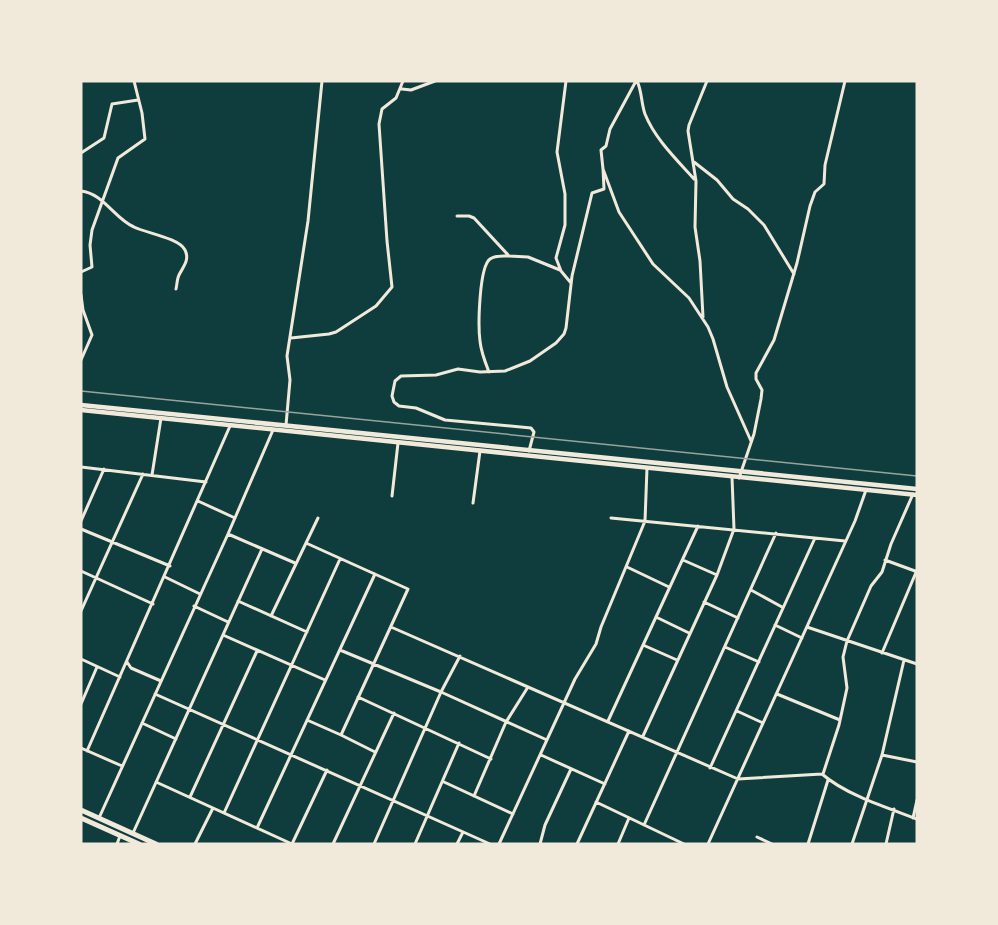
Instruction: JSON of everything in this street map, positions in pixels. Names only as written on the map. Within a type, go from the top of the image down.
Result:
[{"type":"highway","points":[[81,810],[156,844]]},
{"type":"highway","points":[[81,818],[139,844]]},
{"type":"main road","points":[[81,405],[917,489]]},
{"type":"main road","points":[[81,410],[915,495]]},
{"type":"street","points":[[81,272],[92,267],[90,245],[92,230],[118,158],[145,139],[134,81]]},
{"type":"street","points":[[286,425],[290,380],[286,356],[308,221],[322,81]]},
{"type":"street","points":[[290,338],[336,332],[375,306],[392,287],[379,124],[382,109],[396,98],[402,89],[403,81]]},
{"type":"street","points":[[402,89],[411,90],[435,81]]},
{"type":"street","points":[[566,81],[556,152],[565,194],[565,225],[556,258],[561,271],[572,283]]},
{"type":"street","points":[[530,451],[534,432],[531,428],[445,420],[416,408],[399,406],[393,400],[395,381],[401,376],[430,376],[458,369],[489,372],[516,367],[538,356],[560,339],[566,328],[572,283],[592,193],[604,189],[601,150],[606,146],[610,129],[636,81]]},
{"type":"street","points":[[636,81],[645,113],[654,130],[674,158],[696,181]]},
{"type":"street","points":[[703,319],[696,227],[696,181],[689,125],[706,81]]},
{"type":"street","points":[[740,478],[761,399],[762,390],[755,377],[756,372],[774,340],[815,192],[824,184],[825,165],[845,81]]},
{"type":"street","points":[[81,153],[104,138],[112,104],[138,100]]},
{"type":"street","points":[[693,161],[717,180],[733,199],[764,225],[794,274]]},
{"type":"street","points":[[603,169],[619,212],[648,256],[660,272],[689,298],[703,319],[713,339],[723,378],[751,441]]},
{"type":"street","points":[[81,191],[92,193],[132,226],[182,246],[186,251],[187,260],[179,275],[176,289]]},
{"type":"street","points":[[457,216],[474,218],[509,256]]},
{"type":"street","points":[[489,372],[481,350],[479,334],[483,278],[491,258],[528,257],[561,271]]},
{"type":"street","points":[[81,294],[83,310],[92,335],[81,360]]},
{"type":"street","points":[[152,475],[161,418]]},
{"type":"street","points":[[87,751],[230,426]]},
{"type":"street","points":[[99,818],[273,430]]},
{"type":"street","points":[[392,496],[398,442]]},
{"type":"street","points":[[473,503],[480,451]]},
{"type":"street","points":[[81,467],[206,482]]},
{"type":"street","points":[[500,844],[580,669],[596,644],[645,521],[647,468]]},
{"type":"street","points":[[81,521],[104,469]]},
{"type":"street","points":[[81,611],[143,474]]},
{"type":"street","points":[[643,736],[717,575],[734,529],[732,477]]},
{"type":"street","points":[[708,844],[846,541],[866,489]]},
{"type":"street","points":[[822,774],[840,720],[847,688],[843,657],[847,641],[871,586],[882,572],[885,560],[915,495]]},
{"type":"street","points":[[198,501],[235,518]]},
{"type":"street","points":[[271,616],[318,518]]},
{"type":"street","points":[[611,518],[846,541]]},
{"type":"street","points":[[608,721],[698,526]]},
{"type":"street","points":[[81,529],[170,566]]},
{"type":"street","points":[[644,825],[776,533]]},
{"type":"street","points":[[228,534],[296,563]]},
{"type":"street","points":[[710,768],[815,538]]},
{"type":"street","points":[[306,543],[408,589],[341,735]]},
{"type":"street","points":[[133,834],[262,549]]},
{"type":"street","points":[[224,813],[340,559]]},
{"type":"street","points":[[682,560],[717,575]]},
{"type":"street","points":[[882,652],[917,571],[885,560]]},
{"type":"street","points":[[627,567],[669,587]]},
{"type":"street","points":[[81,571],[153,604]]},
{"type":"street","points":[[257,828],[375,574]]},
{"type":"street","points":[[165,577],[200,594]]},
{"type":"street","points":[[751,590],[782,607]]},
{"type":"street","points":[[238,601],[307,632]]},
{"type":"street","points":[[704,603],[738,618]]},
{"type":"street","points":[[194,606],[229,622]]},
{"type":"street","points":[[656,617],[689,633]]},
{"type":"street","points":[[775,624],[802,638]]},
{"type":"street","points":[[391,627],[738,779],[822,774],[866,799],[915,818],[917,800]]},
{"type":"street","points":[[807,627],[916,664],[917,658]]},
{"type":"street","points":[[223,635],[325,680]]},
{"type":"street","points":[[643,645],[678,660]]},
{"type":"street","points":[[725,647],[759,662]]},
{"type":"street","points":[[340,650],[547,740]]},
{"type":"street","points":[[190,798],[257,651]]},
{"type":"street","points":[[374,844],[441,692],[460,656]]},
{"type":"street","points":[[81,659],[120,677]]},
{"type":"street","points":[[852,844],[882,755],[904,660]]},
{"type":"street","points":[[127,662],[131,668],[161,681]]},
{"type":"street","points":[[81,704],[97,667]]},
{"type":"street","points":[[474,796],[492,759],[506,722],[528,687]]},
{"type":"street","points":[[155,694],[490,844]]},
{"type":"street","points":[[777,694],[840,720]]},
{"type":"street","points":[[358,697],[492,759]]},
{"type":"street","points":[[736,711],[763,723]]},
{"type":"street","points":[[333,844],[394,713]]},
{"type":"street","points":[[307,720],[375,752]]},
{"type":"street","points":[[142,723],[176,738]]},
{"type":"street","points":[[577,844],[629,731]]},
{"type":"street","points":[[415,844],[444,782],[459,743]]},
{"type":"street","points":[[81,748],[122,766]]},
{"type":"street","points":[[541,754],[605,784]]},
{"type":"street","points":[[882,755],[917,762]]},
{"type":"street","points":[[540,844],[571,769]]},
{"type":"street","points":[[156,782],[292,844],[327,771]]},
{"type":"street","points":[[808,844],[828,779]]},
{"type":"street","points":[[444,782],[514,814]]},
{"type":"street","points":[[596,802],[684,844]]},
{"type":"street","points":[[195,844],[213,808]]},
{"type":"street","points":[[886,844],[894,809]]},
{"type":"street","points":[[618,844],[629,818]]},
{"type":"street","points":[[457,844],[462,832]]},
{"type":"street","points":[[117,844],[120,836]]},
{"type":"street","points":[[757,837],[772,844]]},
{"type":"railway","points":[[81,391],[917,476]]}]
